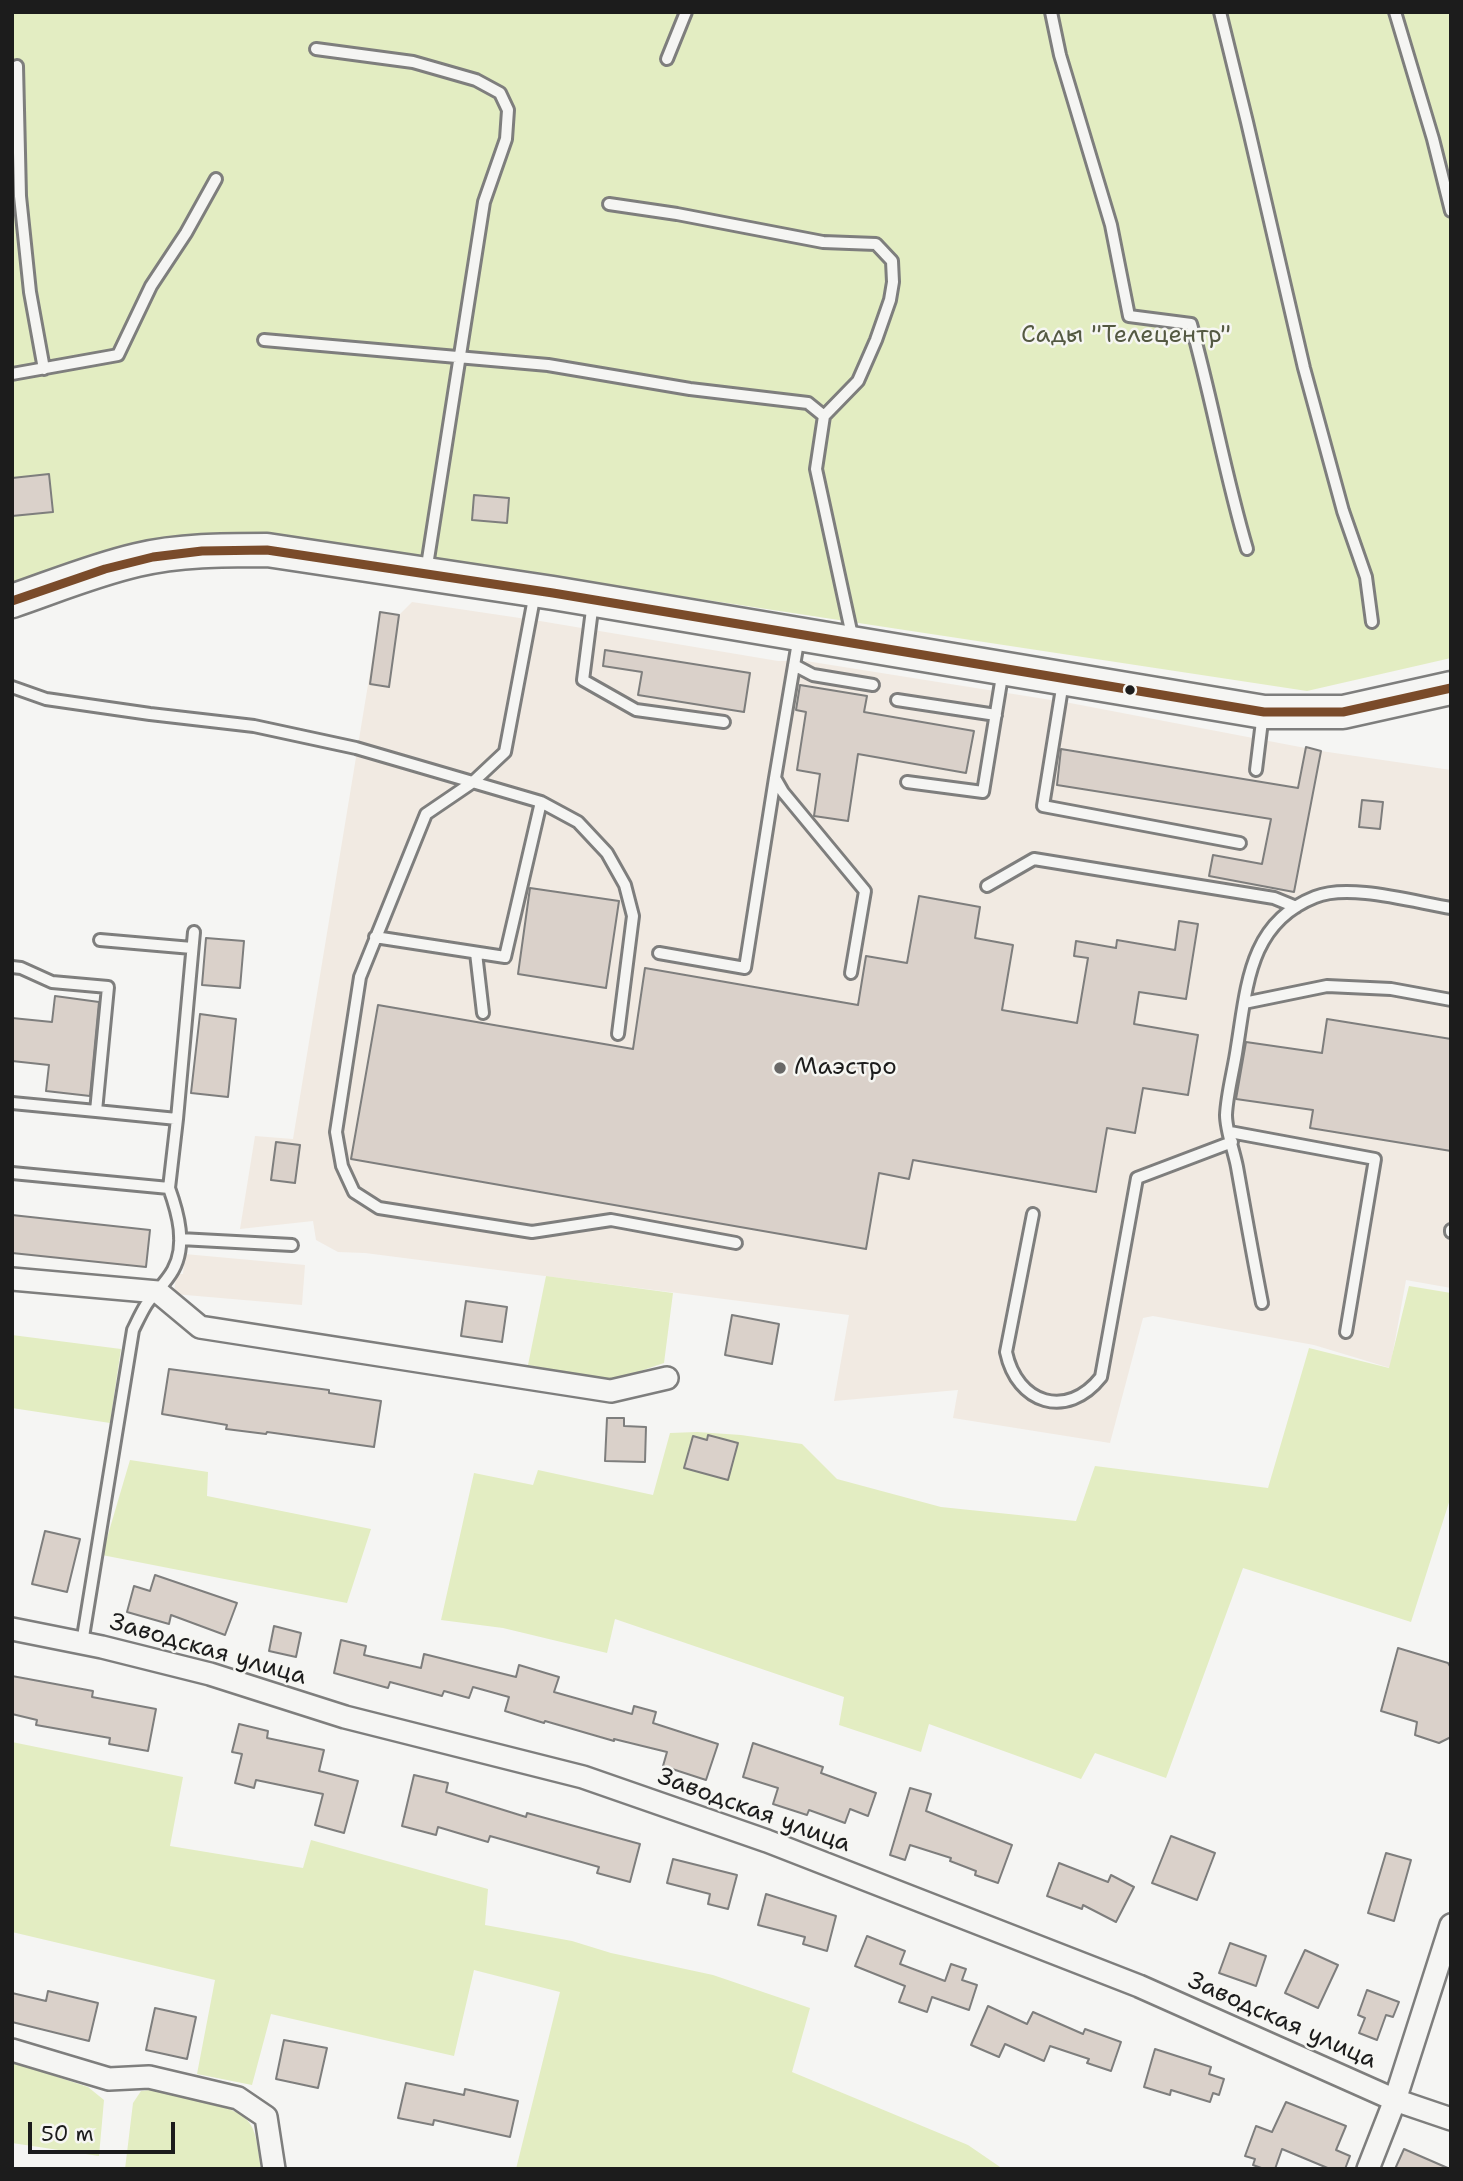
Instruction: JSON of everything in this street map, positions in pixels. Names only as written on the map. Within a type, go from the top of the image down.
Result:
[{"type":"street","points":[[12,601],[139,559],[222,550],[267,550],[536,590],[1264,712],[1343,712],[1451,688]]},
{"type":"street","points":[[12,1279],[156,1291],[200,1326],[611,1391],[667,1378]]},
{"type":"street","name":"Заводская улица","points":[[12,1629],[209,1674],[345,1717],[583,1777],[767,1841],[1139,1986],[1395,2100],[1451,2119]]},
{"type":"street","points":[[1368,2169],[1395,2100],[1451,1925]]},
{"type":"street","points":[[12,2050],[108,2079],[149,2077],[238,2098],[265,2117],[274,2169]]},
{"type":"lane","points":[[667,59],[686,12]]},
{"type":"lane","points":[[1051,12],[1060,55],[1111,225],[1129,316],[1191,324],[1231,494],[1247,549]]},
{"type":"lane","points":[[1220,12],[1304,368],[1343,511],[1366,577],[1372,622]]},
{"type":"lane","points":[[1395,12],[1433,139],[1451,211]]},
{"type":"lane","points":[[316,49],[413,62],[476,80],[500,93],[508,110],[506,139],[484,202],[426,573]]},
{"type":"lane","points":[[17,66],[20,196],[30,292],[44,369]]},
{"type":"lane","points":[[12,374],[118,355],[151,286],[186,233],[216,179]]},
{"type":"lane","points":[[609,204],[823,242],[876,244],[892,261],[890,300],[876,340],[858,381],[824,416],[816,469],[854,644]]},
{"type":"lane","points":[[264,340],[548,365],[690,389],[808,403],[824,416]]},
{"type":"lane","points":[[536,590],[505,752],[473,782],[426,814],[360,977],[336,1132],[342,1166],[354,1192],[379,1208],[533,1232],[611,1220],[736,1243]]},
{"type":"lane","points":[[593,600],[583,680],[636,710],[724,723]]},
{"type":"lane","points":[[659,953],[745,968],[799,634]]},
{"type":"lane","points":[[794,665],[813,675],[873,685]]},
{"type":"lane","points":[[907,782],[983,792],[1003,669]]},
{"type":"lane","points":[[1063,680],[1043,806],[1240,843]]},
{"type":"lane","points":[[12,687],[46,699],[254,726],[356,748],[541,802],[578,822],[607,853],[625,884],[633,916],[618,1034]]},
{"type":"lane","points":[[897,701],[996,715]]},
{"type":"lane","points":[[1256,770],[1264,712]]},
{"type":"lane","points":[[775,778],[783,792],[865,891],[851,973]]},
{"type":"lane","points":[[375,937],[505,957],[541,802]]},
{"type":"lane","points":[[987,886],[1034,859],[1274,898],[1296,907]]},
{"type":"lane","points":[[1262,1303],[1226,1117],[1244,1003],[1255,957],[1264,936],[1277,920],[1316,896],[1346,892],[1451,908]]},
{"type":"lane","points":[[82,1643],[133,1330],[146,1305],[175,1267],[180,1239],[178,1213],[169,1188],[194,932]]},
{"type":"lane","points":[[100,940],[192,948]]},
{"type":"lane","points":[[476,953],[483,1013]]},
{"type":"lane","points":[[12,967],[21,968],[52,982],[108,987],[96,1111]]},
{"type":"lane","points":[[1244,1003],[1327,986],[1391,989],[1451,1000]]},
{"type":"lane","points":[[12,1103],[177,1119]]},
{"type":"lane","points":[[1032,1214],[1006,1352],[1017,1382],[1031,1394],[1045,1400],[1062,1401],[1083,1395],[1101,1377],[1137,1178],[1231,1137],[1375,1159],[1346,1332]]},
{"type":"lane","points":[[12,1173],[169,1188]]},
{"type":"lane","points":[[180,1239],[292,1245]]},
{"type":"shaded area","points":[[412,602],[778,661],[806,661],[1070,703],[1321,751],[1451,770],[1451,1288],[1406,1280],[1390,1368],[1314,1345],[1153,1316],[1143,1318],[1110,1443],[953,1418],[958,1390],[834,1401],[849,1315],[365,1253],[338,1252],[316,1240],[313,1221],[240,1229],[255,1136],[293,1139],[380,612],[399,615]]},
{"type":"shaded area","points":[[185,1254],[305,1265],[302,1305],[174,1294],[176,1274],[183,1274]]},
{"type":"green space","name":"Сады \"Телецентр\"","points":[[12,12],[1451,12],[1451,658],[1307,691],[298,538],[138,545],[12,590]]},
{"type":"green space","points":[[546,1276],[673,1293],[664,1363],[611,1381],[528,1365]]},
{"type":"green space","points":[[1409,1286],[1451,1293],[1451,1496],[1411,1622],[1243,1568],[1166,1778],[1095,1753],[1081,1779],[929,1724],[921,1752],[839,1725],[844,1697],[615,1619],[607,1653],[503,1628],[441,1620],[474,1473],[533,1485],[538,1470],[653,1495],[670,1433],[741,1435],[802,1444],[837,1479],[941,1507],[1076,1521],[1095,1466],[1268,1488],[1309,1348],[1389,1368]]},
{"type":"green space","points":[[12,1335],[121,1349],[110,1423],[12,1408]]},
{"type":"green space","points":[[130,1460],[208,1472],[207,1496],[371,1529],[347,1603],[102,1555]]},
{"type":"green space","points":[[12,1742],[183,1777],[170,1846],[303,1868],[311,1840],[488,1889],[485,1925],[572,1941],[611,1953],[713,1975],[810,2008],[792,2072],[968,2145],[1003,2169],[516,2169],[560,1992],[474,1970],[454,2056],[271,2014],[252,2085],[197,2074],[215,1980],[12,1932]]},
{"type":"green space","points":[[12,2062],[88,2087],[104,2100],[99,2156],[12,2143]]},
{"type":"green space","points":[[158,2089],[228,2108],[245,2118],[253,2128],[261,2169],[125,2169],[133,2103],[141,2091]]},
{"type":"building","points":[[49,474],[53,512],[12,516],[12,478]]},
{"type":"building","points":[[474,495],[509,498],[507,523],[472,520]]},
{"type":"building","points":[[380,612],[399,615],[389,687],[370,684]]},
{"type":"building","points":[[605,650],[750,673],[744,712],[638,695],[642,672],[603,666]]},
{"type":"building","points":[[800,685],[867,696],[864,712],[974,731],[966,773],[858,754],[848,821],[814,816],[820,774],[797,770],[806,712],[796,710]]},
{"type":"building","points":[[1306,747],[1321,751],[1294,892],[1209,876],[1213,855],[1262,864],[1271,819],[1057,785],[1061,749],[1298,788]]},
{"type":"building","points":[[1362,800],[1383,802],[1380,829],[1359,827]]},
{"type":"building","points":[[530,888],[619,901],[606,988],[518,974]]},
{"type":"building","name":"Маэстро","points":[[919,896],[980,907],[975,938],[1013,945],[1002,1010],[1077,1023],[1088,958],[1074,956],[1076,941],[1116,948],[1117,940],[1175,950],[1179,921],[1198,924],[1186,999],[1139,992],[1134,1024],[1198,1035],[1188,1095],[1143,1088],[1135,1133],[1107,1128],[1096,1192],[913,1160],[909,1179],[879,1173],[866,1249],[351,1159],[378,1005],[633,1049],[645,968],[858,1005],[866,956],[907,963]]},
{"type":"building","points":[[206,938],[244,941],[240,988],[202,985]]},
{"type":"building","points":[[55,996],[99,1002],[90,1096],[46,1091],[49,1065],[12,1061],[12,1018],[52,1022]]},
{"type":"building","points":[[200,1014],[236,1019],[228,1097],[191,1093]]},
{"type":"building","points":[[1327,1019],[1451,1039],[1451,1151],[1310,1128],[1313,1110],[1236,1099],[1246,1042],[1322,1053]]},
{"type":"building","points":[[276,1142],[300,1145],[295,1183],[271,1180]]},
{"type":"building","points":[[12,1215],[150,1230],[146,1267],[12,1253]]},
{"type":"building","points":[[466,1301],[507,1307],[502,1342],[461,1336]]},
{"type":"building","points":[[732,1315],[779,1324],[772,1364],[725,1355]]},
{"type":"building","points":[[169,1369],[329,1390],[329,1393],[381,1401],[374,1447],[226,1429],[227,1425],[162,1414]]},
{"type":"building","points":[[607,1418],[624,1418],[624,1426],[646,1427],[645,1462],[605,1461]]},
{"type":"building","points":[[708,1435],[738,1443],[728,1480],[684,1468],[693,1436],[707,1440]]},
{"type":"building","points":[[45,1531],[80,1539],[67,1592],[32,1584]]},
{"type":"building","points":[[155,1575],[237,1603],[225,1635],[171,1615],[169,1624],[127,1612],[134,1586],[150,1591]]},
{"type":"building","points":[[274,1626],[301,1633],[296,1657],[269,1651]]},
{"type":"building","points":[[341,1640],[366,1646],[364,1655],[421,1668],[424,1654],[516,1677],[519,1665],[559,1677],[554,1692],[632,1714],[634,1706],[656,1712],[653,1723],[718,1744],[706,1780],[663,1766],[667,1752],[614,1741],[505,1711],[509,1697],[473,1687],[469,1698],[444,1691],[442,1696],[390,1682],[388,1688],[334,1673]]},
{"type":"building","points":[[1398,1648],[1448,1663],[1451,1668],[1451,1737],[1439,1743],[1415,1735],[1417,1722],[1381,1711]]},
{"type":"building","points":[[12,1676],[93,1691],[92,1697],[156,1709],[148,1751],[109,1744],[110,1738],[36,1725],[37,1720],[12,1714]]},
{"type":"building","points":[[239,1724],[268,1731],[267,1738],[324,1750],[319,1771],[358,1781],[344,1833],[315,1825],[323,1794],[256,1780],[254,1788],[235,1783],[242,1754],[232,1752]]},
{"type":"building","points":[[753,1743],[823,1767],[821,1773],[876,1793],[868,1816],[850,1809],[845,1823],[809,1810],[807,1815],[773,1804],[778,1788],[743,1777]]},
{"type":"building","points":[[414,1775],[448,1783],[446,1792],[526,1817],[527,1813],[640,1844],[630,1882],[597,1873],[599,1867],[490,1836],[488,1842],[438,1827],[436,1835],[402,1826]]},
{"type":"building","points":[[910,1788],[931,1794],[926,1811],[1012,1845],[998,1883],[975,1875],[976,1871],[950,1861],[951,1858],[910,1845],[905,1860],[890,1855]]},
{"type":"building","points":[[1171,1836],[1215,1853],[1197,1900],[1152,1883]]},
{"type":"building","points":[[1386,1853],[1411,1860],[1394,1921],[1368,1913]]},
{"type":"building","points":[[673,1859],[737,1875],[728,1909],[708,1904],[710,1894],[667,1883]]},
{"type":"building","points":[[1059,1863],[1108,1882],[1111,1875],[1134,1887],[1116,1922],[1083,1905],[1082,1909],[1047,1896]]},
{"type":"building","points":[[766,1894],[836,1916],[827,1951],[803,1944],[805,1937],[758,1925]]},
{"type":"building","points":[[867,1936],[905,1951],[900,1964],[945,1981],[951,1964],[966,1969],[962,1980],[977,1985],[969,2010],[932,1997],[927,2012],[899,2002],[905,1986],[855,1966]]},
{"type":"building","points":[[1230,1943],[1266,1956],[1256,1986],[1219,1973]]},
{"type":"building","points":[[1305,1950],[1338,1965],[1318,2008],[1285,1993]]},
{"type":"building","points":[[1367,1990],[1399,2002],[1393,2017],[1386,2015],[1377,2040],[1359,2033],[1365,2018],[1358,2015]]},
{"type":"building","points":[[48,1991],[98,2003],[89,2041],[12,2022],[12,1993],[46,2001]]},
{"type":"building","points":[[988,2006],[1027,2024],[1033,2012],[1083,2034],[1085,2029],[1121,2042],[1111,2071],[1087,2063],[1089,2059],[1050,2046],[1044,2061],[1005,2044],[999,2057],[971,2045]]},
{"type":"building","points":[[155,2008],[196,2017],[187,2059],[146,2050]]},
{"type":"building","points":[[284,2040],[327,2048],[318,2088],[276,2079]]},
{"type":"building","points":[[1155,2049],[1211,2067],[1209,2074],[1224,2079],[1219,2095],[1213,2093],[1210,2102],[1171,2090],[1170,2095],[1144,2087]]},
{"type":"building","points":[[406,2083],[464,2095],[465,2089],[518,2101],[510,2137],[434,2120],[433,2125],[398,2118]]},
{"type":"building","points":[[1286,2102],[1346,2126],[1336,2150],[1350,2156],[1345,2169],[1330,2169],[1282,2149],[1275,2169],[1253,2165],[1255,2159],[1245,2156],[1256,2126],[1272,2132]]},
{"type":"building","points":[[1404,2149],[1450,2169],[1395,2169]]},
{"type":"transit line","points":[[12,601],[105,569],[153,557],[202,551],[267,550],[553,593],[1264,712],[1343,712],[1451,688]]},
{"type":"place","name":"Маэстро","points":[[780,1068]]}]
